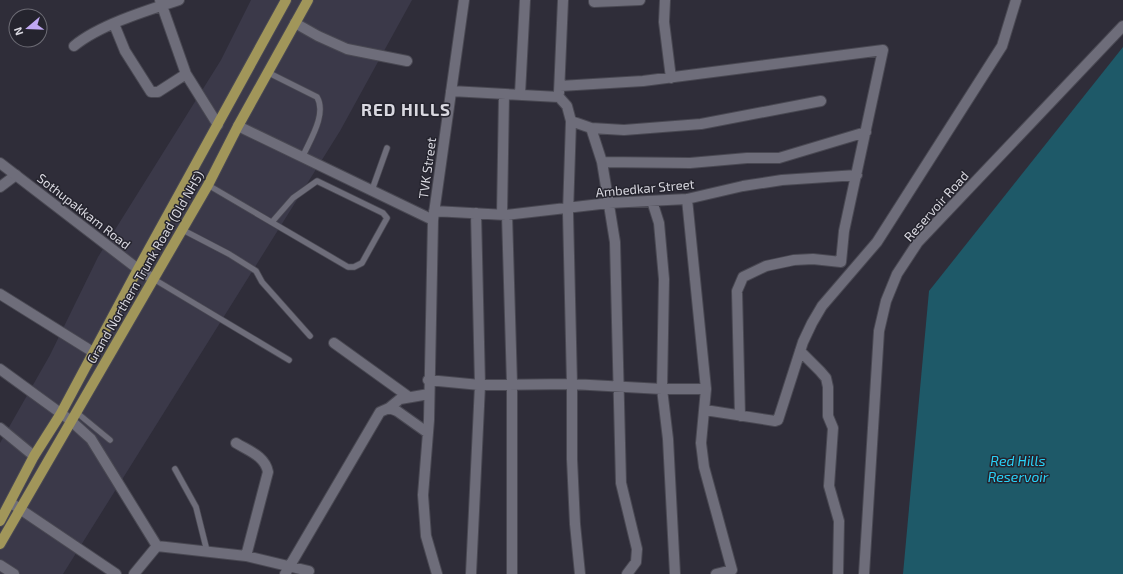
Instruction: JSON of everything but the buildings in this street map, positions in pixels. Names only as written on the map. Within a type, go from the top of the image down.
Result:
[{"type":"main road","name":"Grand Northern Trunk Road (Old NH5)","points":[[0,521],[34,456],[60,414],[286,0]]},
{"type":"main road","name":"Grand Northern Trunk Road (Old NH5)","points":[[0,544],[152,278],[208,185],[238,126],[269,73],[308,0]]},
{"type":"street","points":[[74,46],[81,40],[160,3],[179,0]]},
{"type":"street","name":"TVK Street","points":[[437,574],[426,536],[423,495],[428,433],[428,380],[434,216],[464,0]]},
{"type":"street","points":[[520,94],[525,0]]},
{"type":"street","points":[[559,97],[563,0]]},
{"type":"street","points":[[594,0],[594,2],[640,0]]},
{"type":"street","points":[[664,0],[664,22],[671,78]]},
{"type":"street","points":[[704,410],[775,421],[778,420],[800,351],[822,306],[877,242],[1002,46],[1016,0]]},
{"type":"street","points":[[160,3],[186,74],[218,125]]},
{"type":"street","points":[[295,22],[318,36],[347,49],[407,61]]},
{"type":"street","points":[[114,24],[125,51],[151,92],[158,92],[186,74]]},
{"type":"street","name":"Reservoir Road","points":[[864,574],[879,331],[886,301],[897,274],[918,242],[1123,26]]},
{"type":"street","points":[[560,86],[671,78],[883,50],[844,231],[841,262],[813,259],[794,260],[766,266],[743,277],[737,291],[740,416]]},
{"type":"street","points":[[451,91],[559,97],[567,106],[571,121],[569,208],[572,459],[575,524],[580,574]]},
{"type":"street","points":[[504,94],[505,215],[512,384],[514,517],[512,574]]},
{"type":"street","points":[[571,121],[591,128],[624,130],[701,124],[822,101]]},
{"type":"street","points":[[238,126],[372,190],[434,216]]},
{"type":"street","points":[[591,128],[602,162],[615,242],[621,483],[637,549],[636,562],[627,574]]},
{"type":"street","points":[[602,162],[690,163],[747,158],[779,158],[866,132]]},
{"type":"street","name":"Sothupakkam Road","points":[[0,163],[138,269],[152,278]]},
{"type":"street","points":[[0,187],[16,175]]},
{"type":"street","name":"Ambedkar Street","points":[[434,216],[476,212],[505,215],[609,203],[687,199],[743,186],[782,180],[857,175]]},
{"type":"street","points":[[687,199],[706,388],[702,443],[704,468],[732,570],[716,574]]},
{"type":"street","points":[[652,201],[659,223],[664,279],[662,389],[668,439],[676,574]]},
{"type":"street","points":[[471,574],[480,385],[476,212]]},
{"type":"street","points":[[0,294],[93,352]]},
{"type":"street","points":[[334,343],[409,397]]},
{"type":"street","points":[[800,351],[826,378],[828,388],[828,416],[833,428],[829,486],[839,521],[838,574]]},
{"type":"street","points":[[0,369],[60,414],[73,416],[91,439],[157,546]]},
{"type":"street","points":[[428,380],[480,385],[572,384],[662,389],[706,388]]},
{"type":"street","points":[[287,571],[380,412],[400,400],[428,394]]},
{"type":"street","points":[[388,408],[397,411],[428,433]]},
{"type":"street","points":[[0,428],[34,456]]},
{"type":"street","points":[[236,443],[262,459],[267,465],[268,472],[246,556]]},
{"type":"street","points":[[11,502],[116,574]]},
{"type":"street","points":[[157,546],[246,556],[287,571],[309,571]]},
{"type":"street","points":[[134,574],[157,546]]},
{"type":"street","points":[[0,565],[14,574]]},
{"type":"lane","points":[[269,73],[317,97],[320,102],[320,114],[303,156]]},
{"type":"lane","points":[[372,190],[387,148]]},
{"type":"lane","points":[[208,185],[342,265],[354,267],[362,263],[387,218],[384,212],[317,181],[293,198],[272,222]]},
{"type":"lane","points":[[181,229],[229,254],[256,271],[262,282],[310,336]]},
{"type":"lane","points":[[152,278],[289,360]]},
{"type":"lane","points":[[73,416],[110,440]]},
{"type":"lane","points":[[175,468],[196,507],[207,551]]},
{"type":"shaded area","points":[[251,0],[412,0],[340,131],[63,574],[0,574],[0,443],[50,355],[98,257],[221,60]]},
{"type":"water","name":"Red Hills Reservoir","points":[[1123,47],[1123,574],[903,574],[929,291]]},
{"type":"district","name":"RED HILLS","points":[[406,109]]}]
